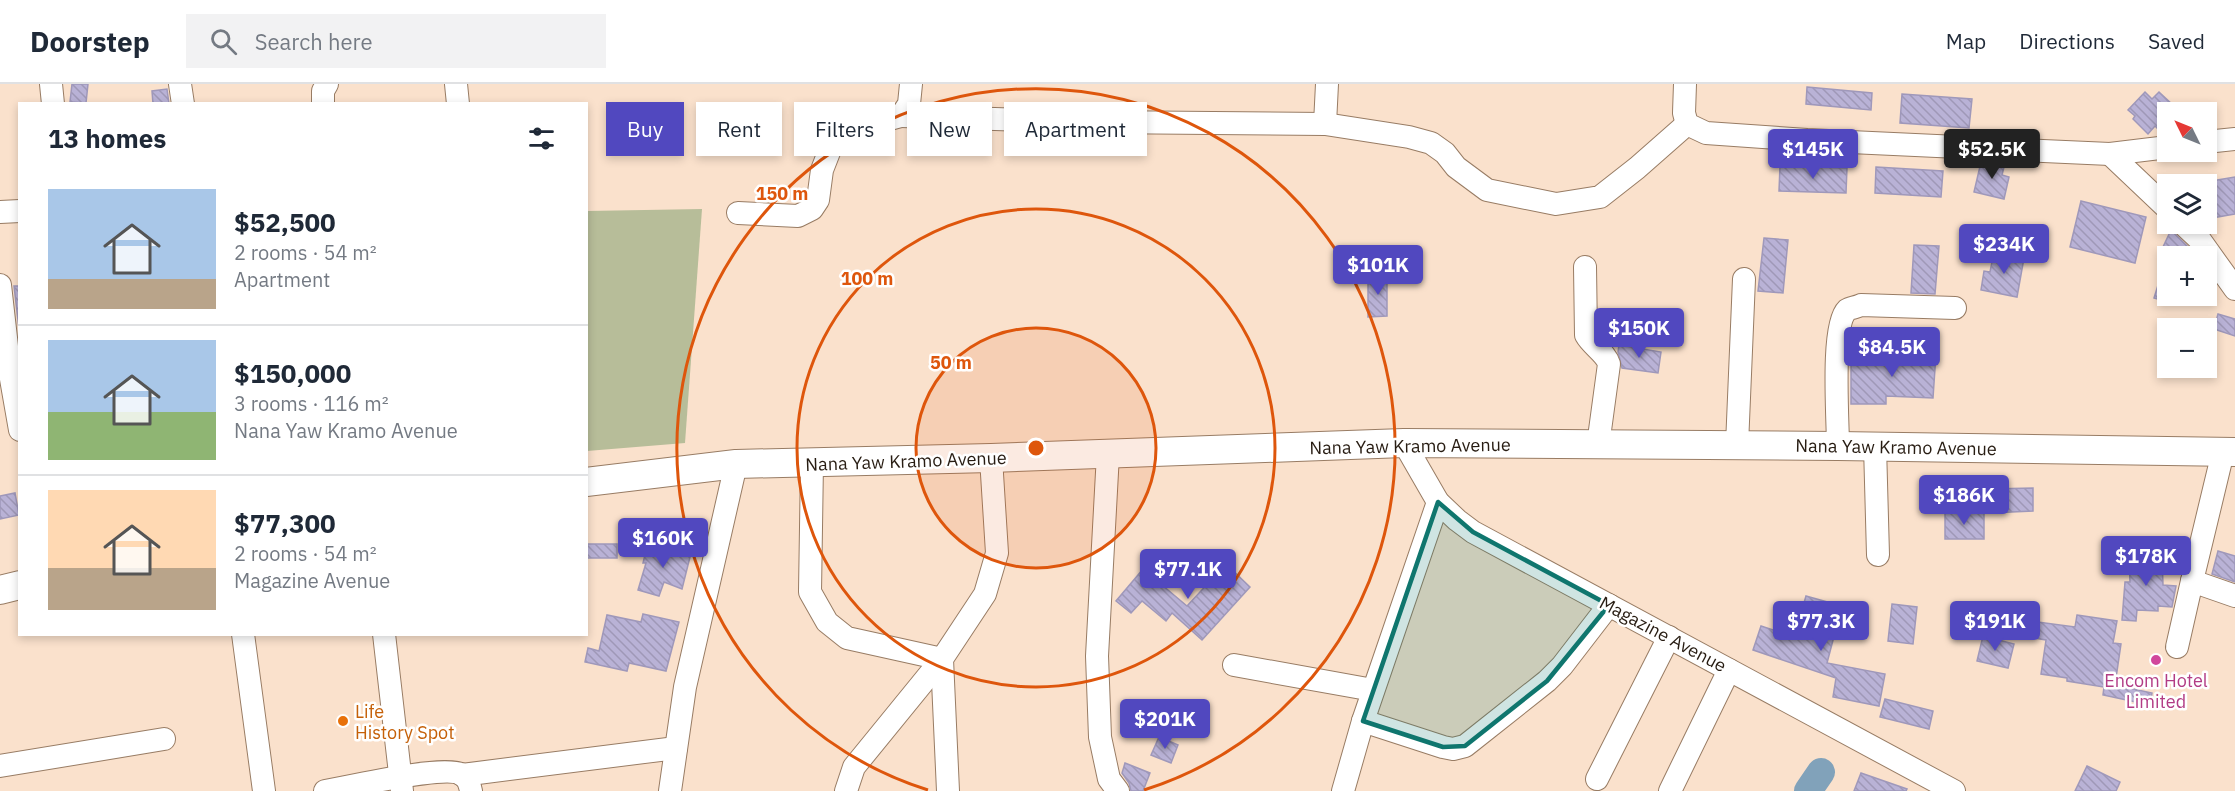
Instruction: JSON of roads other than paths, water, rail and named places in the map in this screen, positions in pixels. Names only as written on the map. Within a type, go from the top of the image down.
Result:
[{"type":"main road","name":"Nana Yaw Kramo Avenue","points":[[588,482],[736,464],[991,459],[1404,443],[1875,446],[2229,452]]},
{"type":"main road","points":[[0,590],[18,586]]},
{"type":"street","points":[[51,84],[52,102]]},
{"type":"street","points":[[180,84],[183,102]]},
{"type":"street","points":[[323,102],[323,91],[327,84]]},
{"type":"street","points":[[456,84],[458,102]]},
{"type":"street","points":[[902,116],[909,104],[911,84]]},
{"type":"street","points":[[1324,124],[1327,84]]},
{"type":"street","points":[[1685,84],[1684,113],[1687,124],[1706,133],[2110,154],[2157,148]]},
{"type":"street","points":[[738,213],[798,216],[812,209],[819,200],[822,170],[831,147],[843,132],[902,116],[1094,122],[1324,124],[1409,137],[1431,143],[1445,153],[1456,167],[1487,190],[1556,204],[1600,197],[1687,124]]},
{"type":"street","points":[[2217,141],[2235,139]]},
{"type":"street","points":[[2110,154],[2157,199]]},
{"type":"street","points":[[0,212],[18,211]]},
{"type":"street","points":[[2194,234],[2235,289]]},
{"type":"street","points":[[1586,267],[1586,335],[1589,341],[1607,358],[1609,364],[1598,446]]},
{"type":"street","points":[[1737,445],[1744,279]]},
{"type":"street","points":[[7,292],[18,407]]},
{"type":"street","points":[[1838,446],[1837,338],[1842,318],[1848,310],[1861,305],[1955,308]]},
{"type":"street","name":"Magazine Avenue","points":[[1404,443],[1438,502],[1456,520],[1473,532],[1954,791]]},
{"type":"street","points":[[1875,446],[1878,555]]},
{"type":"street","points":[[2177,647],[2192,581],[2229,452]]},
{"type":"street","points":[[1108,454],[1097,656],[1100,737],[1109,778],[1118,791]]},
{"type":"street","points":[[846,791],[854,767],[942,659],[985,594],[997,554],[991,459]]},
{"type":"street","points":[[812,463],[810,592],[827,622],[847,638],[942,659]]},
{"type":"street","points":[[670,791],[685,687],[736,464]]},
{"type":"street","points":[[1344,791],[1373,690],[1438,502]]},
{"type":"street","points":[[2192,581],[2235,596]]},
{"type":"street","points":[[1363,721],[1443,747],[1453,749],[1466,746],[1547,681],[1562,666],[1609,605]]},
{"type":"street","points":[[243,636],[264,791]]},
{"type":"street","points":[[384,636],[401,784]]},
{"type":"street","points":[[1597,779],[1669,637]]},
{"type":"street","points":[[942,659],[948,791]]},
{"type":"street","points":[[1234,665],[1373,690]]},
{"type":"street","points":[[1670,791],[1729,670]]},
{"type":"street","points":[[0,766],[164,739]]},
{"type":"street","points":[[325,791],[401,784],[453,772],[467,783],[676,748]]},
{"type":"waterway","points":[[1808,791],[1821,772]]},
{"type":"place","name":"Encom Hotel Limited","points":[[2156,660]]},
{"type":"place","name":"Life History Spot","points":[[343,721]]}]
